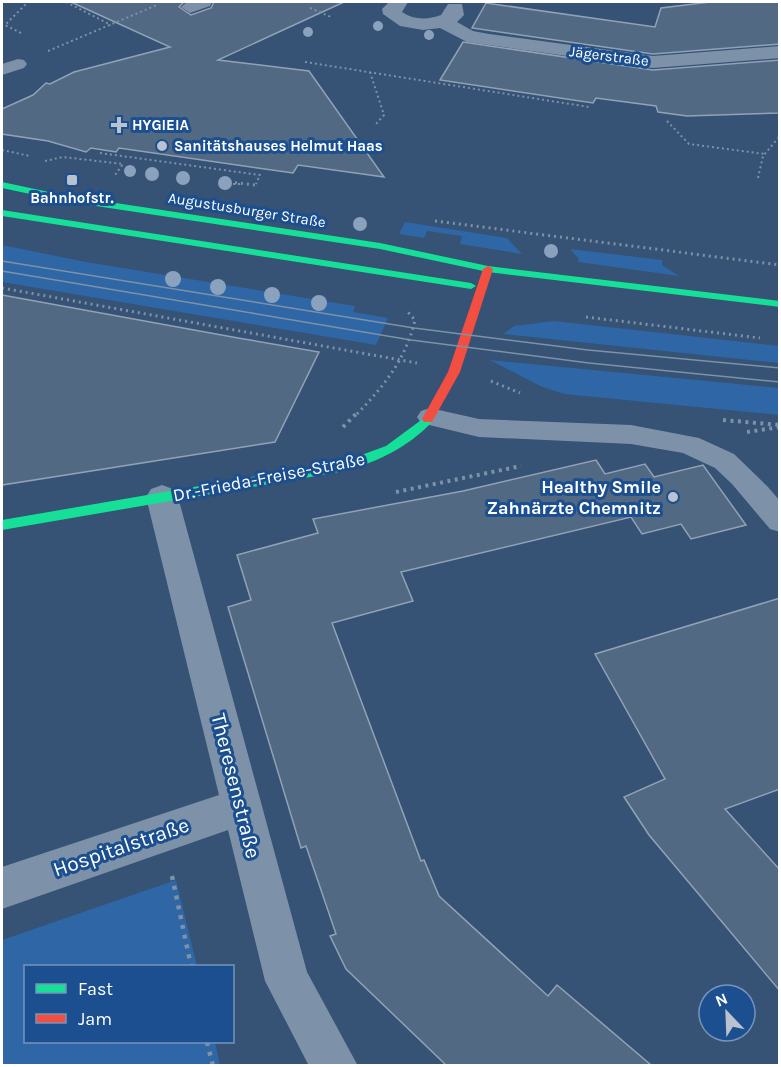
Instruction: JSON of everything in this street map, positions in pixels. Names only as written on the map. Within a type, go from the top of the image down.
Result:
[{"type":"main road","name":"Augustusburger Straße","points":[[2,185],[63,198],[380,246],[488,269],[780,304]]},
{"type":"main road","points":[[2,213],[487,288]]},
{"type":"main road","points":[[430,417],[455,369],[487,288],[488,269]]},
{"type":"main road","name":"Dr.-Frieda-Freise-Straße","points":[[2,525],[345,466],[390,452],[417,433],[430,417]]},
{"type":"street","points":[[399,2],[392,9],[398,18],[414,24],[443,22],[456,11],[448,2]]},
{"type":"street","name":"Jägerstraße","points":[[443,22],[467,36],[653,62],[780,52]]},
{"type":"street","name":"Theresenstraße","points":[[162,497],[287,981],[335,1065]]},
{"type":"street","name":"Hospitalstraße","points":[[2,888],[241,807]]},
{"type":"lane","points":[[430,417],[478,428],[654,437],[692,447],[716,456],[733,469],[780,521]]},
{"type":"path","points":[[24,35],[3,25],[28,2]]},
{"type":"path","points":[[66,2],[111,25]]},
{"type":"path","points":[[66,44],[166,2]]},
{"type":"path","points":[[310,8],[331,17]]},
{"type":"path","points":[[43,45],[52,49]]},
{"type":"path","points":[[305,62],[589,107]]},
{"type":"path","points":[[370,72],[384,115],[376,124]]},
{"type":"path","points":[[667,121],[689,144],[765,154]]},
{"type":"path","points":[[758,178],[765,154],[780,136]]},
{"type":"path","points":[[94,160],[101,152],[260,175],[255,185],[229,182]]},
{"type":"path","points":[[42,161],[63,157],[123,164]]},
{"type":"path","points":[[207,168],[211,161]]},
{"type":"path","points":[[2,288],[402,361]]},
{"type":"path","points":[[341,429],[377,393],[402,361],[411,339],[415,320],[409,312],[399,308]]},
{"type":"path","points":[[394,492],[533,464]]},
{"type":"path","points":[[163,833],[190,965]]},
{"type":"path","points":[[208,1043],[213,1065]]},
{"type":"shaded area","points":[[405,222],[507,238],[522,254],[460,244],[462,236],[427,231],[424,238],[399,234]]},
{"type":"shaded area","points":[[2,245],[86,262],[355,306],[353,312],[388,318],[376,345],[2,282]]},
{"type":"shaded area","points":[[570,249],[662,260],[662,265],[679,276],[578,262],[579,259]]},
{"type":"shaded area","points":[[554,321],[779,346],[779,363],[503,334],[514,326]]},
{"type":"shaded area","points":[[490,360],[779,388],[779,415],[564,394],[540,386]]},
{"type":"shaded area","points":[[176,880],[197,965],[24,965],[24,1043],[215,1043],[220,1065],[2,1065],[2,940]]},
{"type":"building","points":[[71,2],[184,2],[179,7],[191,15],[211,8],[214,2],[344,2],[218,60],[309,71],[384,177],[298,165],[293,173],[119,148],[116,152],[91,148],[86,152],[48,141],[2,134],[2,109],[33,95],[46,83],[50,84],[74,72],[170,47]]},
{"type":"building","points":[[710,2],[780,2],[780,44],[653,54],[472,28],[486,3],[655,27],[661,8]]},
{"type":"building","points":[[463,42],[653,70],[780,60],[780,113],[687,116],[658,112],[656,106],[596,98],[593,103],[440,80]]},
{"type":"building","points":[[2,295],[319,352],[275,442],[2,485]]},
{"type":"building","points":[[596,460],[605,474],[645,464],[654,477],[703,465],[746,525],[691,539],[681,524],[642,534],[631,517],[401,572],[413,601],[332,623],[421,861],[424,860],[439,896],[548,996],[557,985],[651,1065],[446,1065],[346,969],[330,936],[336,934],[306,846],[301,848],[228,607],[251,600],[237,555],[318,533],[313,519],[463,491]]},
{"type":"building","points":[[780,598],[780,789],[725,809],[780,870],[780,991],[649,835],[624,797],[665,779],[595,654]]},
{"type":"tram line","points":[[2,261],[414,328],[588,350],[780,368]]},
{"type":"tram line","points":[[2,271],[411,340],[589,363],[780,382]]},
{"type":"traffic: fast","points":[[2,185],[63,198],[380,246],[488,269],[780,304]]},
{"type":"traffic: fast","points":[[2,213],[471,286]]},
{"type":"traffic: fast","points":[[2,525],[345,466],[369,459],[390,449],[410,436],[428,419]]},
{"type":"traffic: jam","points":[[428,419],[454,372],[488,269]]},
{"type":"place","name":"HYGIEIA","points":[[119,125]]},
{"type":"place","name":"Sanitätshauses Helmut Haas","points":[[162,146]]},
{"type":"place","name":"Bahnhofstr.","points":[[72,180]]},
{"type":"place","name":"Healthy Smile Zahnärzte Chemnitz","points":[[673,497]]}]
